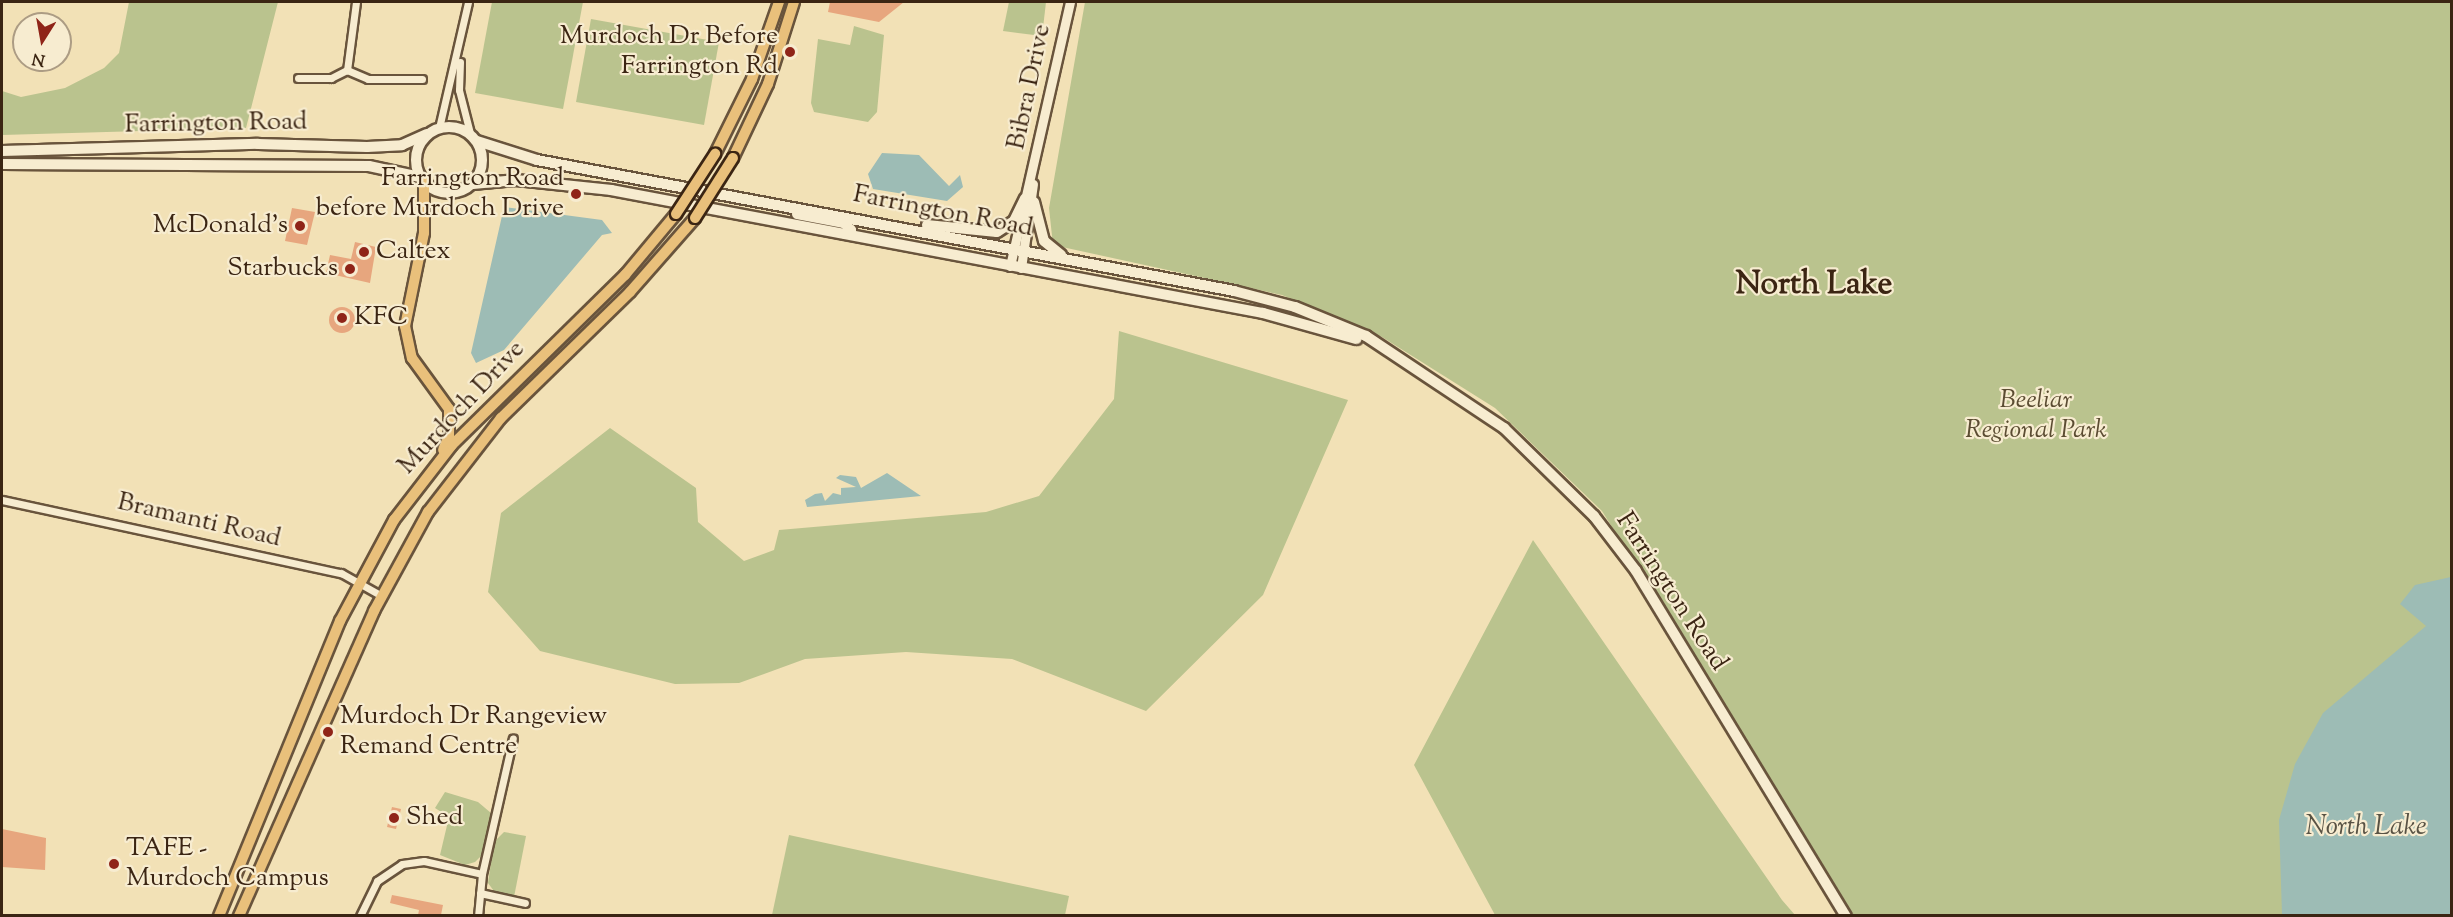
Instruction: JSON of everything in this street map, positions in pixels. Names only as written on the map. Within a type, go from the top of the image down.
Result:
[{"type":"main road","name":"Murdoch Drive","points":[[219,915],[358,584],[394,520],[438,462],[629,270],[676,214],[715,154],[752,79],[778,2]]},
{"type":"main road","name":"Murdoch Drive","points":[[239,915],[382,596],[428,512],[475,448],[695,218],[733,158],[768,84],[794,2]]},
{"type":"main road","points":[[422,180],[444,193],[472,184],[483,163],[473,137],[439,128],[428,134],[417,150],[422,180],[424,233],[405,327],[412,358],[449,409],[449,436],[438,462]]},
{"type":"main road","name":"Farrington Road","points":[[2,150],[258,144],[367,147],[402,145],[428,134]]},
{"type":"main road","name":"Farrington Road","points":[[473,137],[537,160],[1062,257],[1295,307],[1366,336],[1504,428],[1594,516],[1636,571],[1846,915]]},
{"type":"main road","name":"Farrington Road","points":[[2,164],[369,166],[422,180]]},
{"type":"main road","name":"Farrington Road","points":[[472,184],[516,180],[611,190],[1315,324],[1393,353]]},
{"type":"main road","points":[[887,224],[992,233],[1014,221],[1030,200]]},
{"type":"main road","points":[[1030,200],[1044,241],[1062,257]]},
{"type":"main road","points":[[782,204],[792,213],[844,223],[851,230],[845,234]]},
{"type":"street","points":[[347,70],[356,2]]},
{"type":"street","points":[[439,128],[461,44],[468,2]]},
{"type":"street","name":"Bibra Drive","points":[[1016,267],[1070,2]]},
{"type":"street","points":[[461,44],[459,90],[473,137]]},
{"type":"street","points":[[298,78],[331,78],[347,70]]},
{"type":"street","points":[[347,70],[368,80],[422,79]]},
{"type":"street","name":"Bramanti Road","points":[[2,500],[341,573],[382,596]]},
{"type":"street","points":[[478,915],[483,874],[513,738]]},
{"type":"street","points":[[360,915],[377,881],[402,864],[424,861],[483,874]]},
{"type":"street","points":[[480,894],[525,903]]},
{"type":"green space","points":[[129,2],[278,2],[246,128],[2,135],[2,91],[21,97],[65,88],[104,68],[119,53]]},
{"type":"green space","points":[[492,2],[583,2],[563,109],[475,93]]},
{"type":"green space","points":[[1009,2],[1046,2],[1043,28],[1034,35],[1003,31]]},
{"type":"green space","name":"Beeliar Regional Park","points":[[1085,2],[2451,2],[2451,915],[1853,915],[1602,511],[1495,408],[1382,337],[1282,295],[1053,245],[1049,208]]},
{"type":"green space","points":[[591,19],[719,42],[704,125],[576,102]]},
{"type":"green space","points":[[854,26],[884,35],[877,112],[868,122],[814,112],[811,103],[818,39],[850,45]]},
{"type":"green space","points":[[1119,331],[1348,400],[1263,595],[1146,711],[1012,659],[906,652],[805,659],[739,683],[675,684],[540,651],[488,592],[501,513],[610,428],[696,488],[698,522],[744,561],[774,550],[779,530],[986,512],[1039,496],[1114,399]]},
{"type":"green space","points":[[1533,540],[1782,900],[1795,915],[1495,915],[1414,765]]},
{"type":"green space","points":[[445,792],[478,802],[491,813],[484,853],[475,862],[465,865],[440,855],[449,817],[435,808]]},
{"type":"green space","points":[[504,832],[526,836],[514,897],[496,894],[488,883],[494,842]]},
{"type":"green space","points":[[789,835],[1069,896],[1065,915],[772,915]]},
{"type":"water","points":[[882,153],[919,155],[949,186],[960,175],[963,187],[947,201],[873,189],[868,174]]},
{"type":"water","points":[[504,207],[602,220],[612,233],[602,235],[504,350],[476,363],[471,353]]},
{"type":"water","points":[[887,473],[921,496],[807,507],[805,500],[815,494],[822,493],[825,501],[833,493],[841,495],[841,488],[856,487],[836,478],[840,475],[856,477],[861,488]]},
{"type":"water","name":"North Lake","points":[[2451,577],[2451,915],[2282,915],[2279,820],[2295,764],[2323,713],[2426,626],[2400,604],[2415,585]]},
{"type":"building","points":[[830,2],[904,2],[879,22],[828,12]]},
{"type":"building","name":"McDonald's","points":[[292,208],[315,212],[307,245],[285,241]]},
{"type":"building","name":"Starbucks","points":[[355,242],[376,247],[370,283],[326,273],[330,255],[351,259]]},
{"type":"building","name":"KFC","points":[[342,307],[351,311],[355,320],[351,329],[342,333],[333,329],[329,320],[333,311]]},
{"type":"building","name":"Shed","points":[[392,807],[401,809],[396,829],[387,827]]},
{"type":"building","points":[[2,829],[46,838],[45,870],[2,867]]},
{"type":"building","points":[[392,895],[443,905],[441,915],[418,915],[419,910],[390,903]]},
{"type":"place","name":"Murdoch Dr Before Farrington Rd","points":[[790,52]]},
{"type":"place","name":"Farrington Road before Murdoch Drive","points":[[576,194]]},
{"type":"place","name":"McDonald's","points":[[300,226]]},
{"type":"place","name":"Caltex","points":[[364,252]]},
{"type":"place","name":"Starbucks","points":[[350,269]]},
{"type":"place","name":"KFC","points":[[342,318]]},
{"type":"place","name":"Murdoch Dr Rangeview Remand Centre","points":[[328,732]]},
{"type":"place","name":"Shed","points":[[394,818]]},
{"type":"place","name":"TAFE - Murdoch Campus","points":[[114,864]]},
{"type":"district","name":"North Lake","points":[[1814,285]]}]
